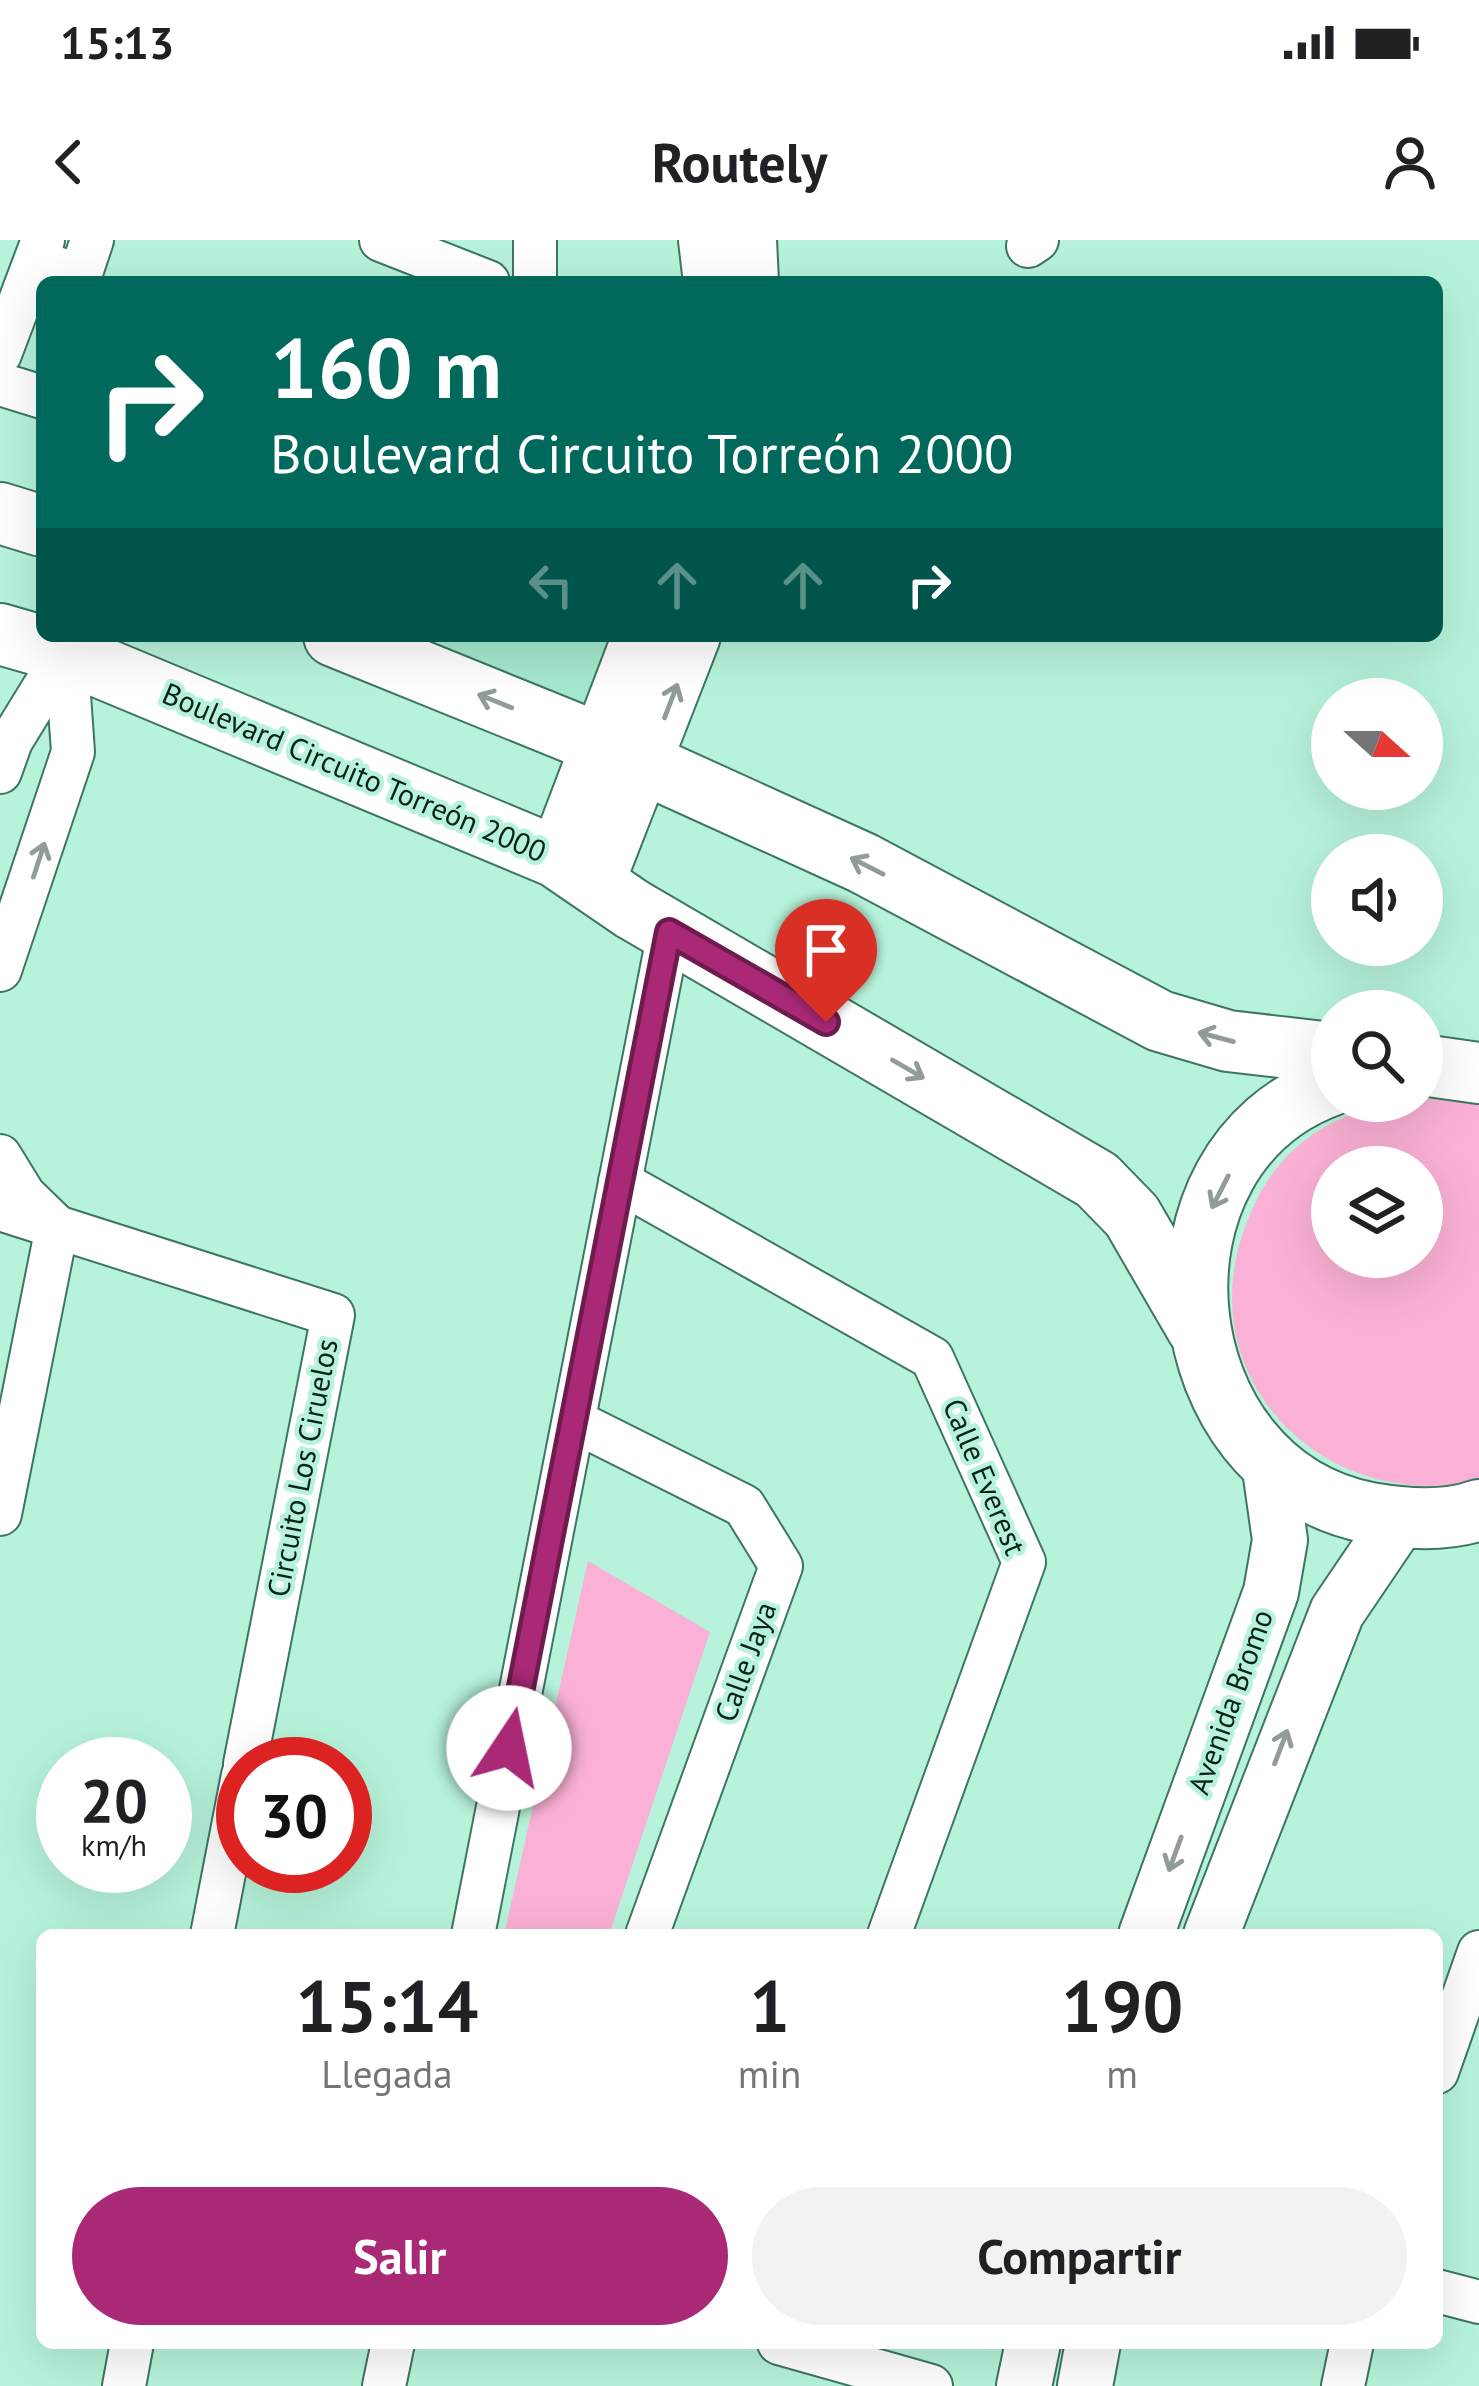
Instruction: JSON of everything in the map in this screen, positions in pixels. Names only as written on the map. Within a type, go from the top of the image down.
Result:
[{"type":"main road","points":[[0,513],[36,524]]},
{"type":"main road","name":"Boulevard Circuito Torreón 2000","points":[[0,634],[36,640]]},
{"type":"main road","points":[[349,642],[625,755],[863,863],[1160,1021],[1228,1041],[1311,1051]]},
{"type":"main road","name":"Boulevard Circuito Torreón 2000","points":[[69,645],[576,871],[669,932],[1096,1180],[1132,1216],[1197,1328]]},
{"type":"main road","points":[[1311,1097],[1272,1121],[1234,1164],[1208,1215],[1196,1271],[1197,1328],[1219,1393],[1235,1423],[1269,1462],[1323,1497],[1400,1519],[1479,1510]]},
{"type":"street","points":[[381,240],[473,276]]},
{"type":"street","points":[[535,240],[535,276]]},
{"type":"street","points":[[706,240],[710,276]]},
{"type":"street","points":[[749,240],[751,276]]},
{"type":"street","points":[[0,355],[40,250],[84,266]]},
{"type":"street","points":[[0,384],[36,395]]},
{"type":"street","points":[[625,755],[639,642]]},
{"type":"street","points":[[576,871],[625,755],[691,642]]},
{"type":"street","points":[[0,772],[10,741],[69,645]]},
{"type":"street","points":[[0,970],[73,752],[69,645]]},
{"type":"street","points":[[473,1929],[669,932]]},
{"type":"street","name":"Circuito Los Ciruelos","points":[[0,1156],[24,1195],[57,1227]]},
{"type":"street","name":"Calle Everest","points":[[620,1182],[932,1358],[1024,1562],[891,1929]]},
{"type":"street","name":"Circuito Los Ciruelos","points":[[0,1209],[333,1316],[250,1737]]},
{"type":"street","points":[[0,1514],[57,1227]]},
{"type":"street","name":"Calle Jaya","points":[[574,1421],[744,1506],[782,1566],[649,1929]]},
{"type":"street","name":"Avenida Bromo","points":[[1148,1929],[1271,1592],[1280,1540],[1269,1462]]},
{"type":"street","name":"Avenida Bromo","points":[[1213,1929],[1336,1612],[1400,1519]]},
{"type":"street","points":[[213,1929],[220,1893]]},
{"type":"street","points":[[1443,2055],[1479,1952]]},
{"type":"street","points":[[1443,2292],[1479,2302]]},
{"type":"street","points":[[124,2386],[131,2349]]},
{"type":"street","points":[[384,2386],[392,2349]]},
{"type":"street","points":[[800,2349],[932,2386]]},
{"type":"street","points":[[1024,2386],[1032,2349]]},
{"type":"street","points":[[1085,2386],[1092,2349]]},
{"type":"street","points":[[1343,2386],[1351,2349]]},
{"type":"shaded area","points":[[440,642],[615,642],[588,721],[434,657]]},
{"type":"shaded area","points":[[1443,1100],[1479,1104],[1479,1481],[1423,1486],[1371,1477],[1324,1456],[1285,1425],[1255,1385],[1237,1338],[1232,1286],[1244,1230],[1265,1184],[1289,1154],[1334,1122],[1443,1122]]},
{"type":"shaded area","points":[[588,1561],[710,1632],[611,1929],[505,1929]]},
{"type":"route","points":[[509,1748],[669,932],[826,1022]]}]
